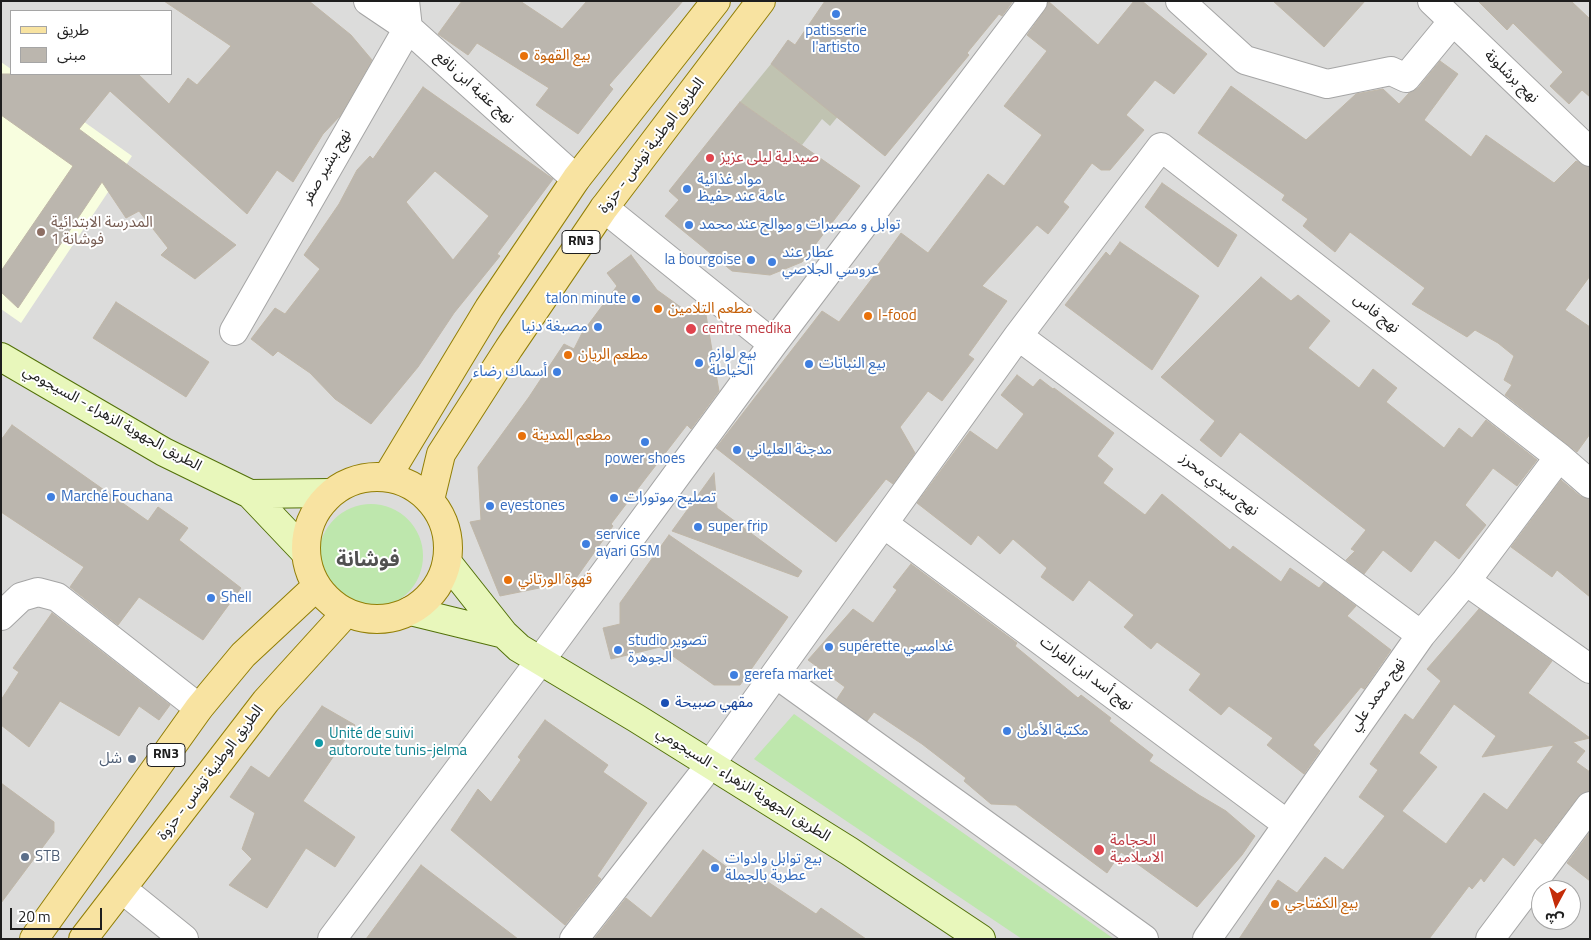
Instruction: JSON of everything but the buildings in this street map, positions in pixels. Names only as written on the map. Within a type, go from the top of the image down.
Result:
[{"type":"main road","name":"RN3","points":[[387,477],[489,308],[576,179],[716,1]]},
{"type":"main road","name":"الطريق الوطنية تونس - حزوة","points":[[430,500],[441,454],[509,348],[604,208],[761,1]]},
{"type":"main road","name":"الطريق الجهوية الزهراء - السيجومي","points":[[1,357],[164,452],[250,494],[305,552]]},
{"type":"main road","points":[[387,477],[410,485],[430,500],[442,518],[448,540],[447,562],[440,582],[428,598],[410,611],[390,618],[368,619],[346,613],[330,602],[316,587],[308,570],[305,552],[310,523],[316,510],[330,493],[357,479],[387,477]]},
{"type":"main road","name":"الطريق الجهوية الزهراء - السيجومي","points":[[250,494],[330,493]]},
{"type":"main road","name":"الطريق الجهوية الزهراء - السيجومي","points":[[447,562],[504,634],[519,648],[636,718],[849,851],[981,939]]},
{"type":"main road","name":"RN3","points":[[34,939],[199,708],[243,654],[316,587]]},
{"type":"main road","name":"الطريق الجهوية الزهراء - السيجومي","points":[[410,611],[504,634]]},
{"type":"main road","name":"الطريق الوطنية تونس - حزوة","points":[[83,939],[266,701],[346,613]]},
{"type":"street","name":"نهج عقبة ابن نافع","points":[[368,1],[408,28],[576,179]]},
{"type":"street","points":[[405,1],[408,28]]},
{"type":"street","points":[[332,939],[540,662],[772,344],[1033,1]]},
{"type":"street","points":[[1180,1],[1245,60],[1327,84],[1391,71],[1406,78],[1453,21]]},
{"type":"street","name":"نهج برشلونة","points":[[1432,1],[1590,152]]},
{"type":"street","name":"نهج بشير صفر","points":[[234,331],[408,28]]},
{"type":"street","name":"نهج فاس","points":[[1018,336],[1161,148],[1559,457],[1590,484]]},
{"type":"street","points":[[604,208],[772,344]]},
{"type":"street","points":[[574,939],[710,765],[1018,336]]},
{"type":"street","name":"نهج سيدي محرز","points":[[1018,336],[1421,635]]},
{"type":"street","name":"نهج محمد علي","points":[[1207,939],[1421,635],[1466,581],[1559,457]]},
{"type":"street","name":"نهج أسد ابن الفرات","points":[[884,524],[1287,824]]},
{"type":"street","points":[[1466,581],[1590,669]]},
{"type":"street","points":[[1,616],[21,597],[38,592],[57,597],[199,708]]},
{"type":"street","points":[[776,674],[1144,939]]},
{"type":"street","points":[[1490,939],[1590,806]]},
{"type":"street","points":[[122,889],[184,939]]},
{"type":"shaded area","points":[[1,1],[1590,1],[1590,939],[1,939]]},
{"type":"shaded area","name":"المدرسة الابتدائية فوشانة 1","points":[[1,62],[10,68],[10,75],[18,75],[132,156],[21,323],[1,309]]},
{"type":"shaded area","points":[[771,64],[824,106],[839,115],[830,126],[822,119],[802,145],[740,102]]},
{"type":"green space","points":[[371,504],[391,508],[400,513],[414,527],[419,536],[423,556],[419,576],[414,585],[400,599],[391,604],[371,608],[351,604],[342,599],[328,585],[323,576],[319,556],[323,536],[328,527],[342,513],[351,508]]},
{"type":"green space","points":[[794,714],[1114,939],[1022,939],[754,759]]},
{"type":"place","name":"patisserie l'artisto","points":[[836,14]]},
{"type":"place","name":"بيع القهوة","points":[[524,56]]},
{"type":"place","name":"صيدلية ليلى عزيز","points":[[710,158]]},
{"type":"place","name":"مواد غذائية عامة عند حفيظ","points":[[687,189]]},
{"type":"place","name":"توابل و مصبرات و موالح عند محمد","points":[[689,225]]},
{"type":"place","name":"المدرسة الابتدائية فوشانة 1","points":[[41,232]]},
{"type":"place","name":"la bourgoise","points":[[751,260]]},
{"type":"place","name":"عطار عند عروسي الجلاصي","points":[[772,262]]},
{"type":"place","name":"talon minute","points":[[636,299]]},
{"type":"place","name":"مطعم التلامين","points":[[658,309]]},
{"type":"place","name":"I-food","points":[[868,316]]},
{"type":"place","name":"مصبغة دنيا","points":[[598,327]]},
{"type":"place","name":"centre medika","points":[[691,329]]},
{"type":"place","name":"مطعم الريان","points":[[568,355]]},
{"type":"place","name":"بيع لوازم الخياطة","points":[[699,363]]},
{"type":"place","name":"بيع النباتات","points":[[809,364]]},
{"type":"place","name":"أسماك رضاء","points":[[557,372]]},
{"type":"place","name":"مطعم المدينة","points":[[522,436]]},
{"type":"place","name":"power shoes","points":[[645,442]]},
{"type":"place","name":"مدجنة العلياني","points":[[737,450]]},
{"type":"place","name":"Marché Fouchana","points":[[51,497]]},
{"type":"place","name":"تصليح موتورات","points":[[614,498]]},
{"type":"place","name":"eyestones","points":[[490,506]]},
{"type":"place","name":"super frip","points":[[698,527]]},
{"type":"place","name":"service ayari GSM","points":[[586,544]]},
{"type":"place","name":"قهوة الورتاني","points":[[508,580]]},
{"type":"place","name":"Shell","points":[[211,598]]},
{"type":"place","name":"supérette غدامسي","points":[[829,647]]},
{"type":"place","name":"studio تصوير الجوهرة","points":[[618,650]]},
{"type":"place","name":"gerefa market","points":[[734,675]]},
{"type":"place","name":"مقهي صبيحة","points":[[665,703]]},
{"type":"place","name":"مكتبة الأمان","points":[[1007,731]]},
{"type":"place","name":"Unité de suivi autoroute tunis-jelma","points":[[319,743]]},
{"type":"place","name":"شل","points":[[132,759]]},
{"type":"place","name":"الحجامة الاسلامية","points":[[1099,850]]},
{"type":"place","name":"STB","points":[[25,857]]},
{"type":"place","name":"بيع توابل وادوات عطرية بالجملة","points":[[715,868]]},
{"type":"place","name":"بيع الكفتاجي","points":[[1275,904]]},
{"type":"district","name":"فوشانة","points":[[368,561]]}]
